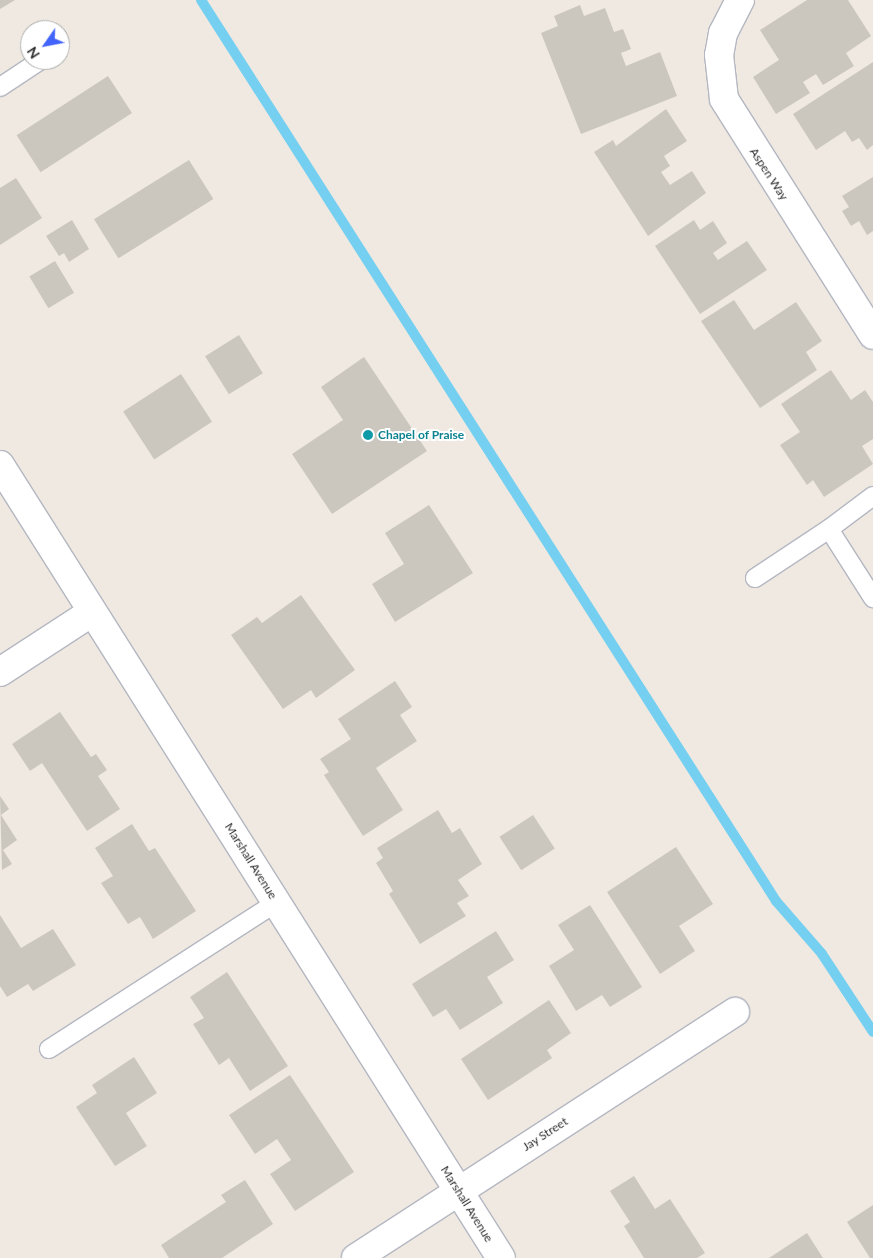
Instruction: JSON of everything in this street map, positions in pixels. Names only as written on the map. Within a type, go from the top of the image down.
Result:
[{"type":"street","name":"Aspen Way","points":[[740,0],[723,33],[719,55],[724,98],[873,335]]},
{"type":"street","name":"Marshall Avenue","points":[[0,465],[501,1258]]},
{"type":"street","points":[[0,672],[92,612]]},
{"type":"street","name":"Jay Street","points":[[356,1258],[459,1189],[735,1012]]},
{"type":"lane","points":[[0,87],[26,70]]},
{"type":"lane","points":[[754,578],[829,529],[873,496]]},
{"type":"lane","points":[[829,529],[873,598]]},
{"type":"lane","points":[[49,1049],[276,902]]},
{"type":"building","points":[[0,0],[15,0],[0,9]]},
{"type":"building","points":[[807,0],[848,0],[871,36],[846,53],[854,66],[823,85],[816,74],[803,82],[810,93],[776,114],[753,77],[779,60],[760,30]]},
{"type":"building","points":[[580,5],[584,16],[605,8],[614,32],[623,29],[631,49],[621,53],[626,66],[660,52],[677,96],[581,134],[541,33],[558,26],[554,16]]},
{"type":"building","points":[[873,62],[873,145],[867,150],[859,138],[852,142],[845,131],[816,150],[793,114]]},
{"type":"building","points":[[108,76],[132,113],[41,172],[17,135]]},
{"type":"building","points":[[666,109],[687,141],[664,156],[670,166],[661,172],[670,185],[692,171],[706,193],[648,236],[594,152],[613,140],[616,146]]},
{"type":"building","points":[[189,160],[213,199],[118,258],[94,219]]},
{"type":"building","points":[[873,177],[873,231],[867,235],[859,221],[851,226],[842,211],[849,207],[842,196]]},
{"type":"building","points":[[16,178],[42,218],[0,245],[0,188]]},
{"type":"building","points":[[72,220],[89,249],[69,262],[64,253],[59,256],[46,236]]},
{"type":"building","points":[[694,220],[700,230],[713,221],[727,243],[713,253],[718,260],[747,241],[767,270],[700,314],[655,246]]},
{"type":"building","points":[[55,261],[74,293],[48,308],[29,276]]},
{"type":"building","points":[[734,300],[754,330],[796,302],[822,341],[806,352],[817,370],[760,408],[701,321]]},
{"type":"building","points":[[239,335],[263,373],[229,394],[205,356]]},
{"type":"building","name":"Chapel of Praise","points":[[364,357],[427,451],[332,514],[292,454],[343,420],[321,387]]},
{"type":"building","points":[[831,370],[851,400],[865,390],[873,402],[873,439],[862,446],[873,464],[824,497],[813,480],[807,485],[780,445],[800,432],[781,404]]},
{"type":"building","points":[[181,374],[212,422],[154,459],[123,412]]},
{"type":"building","points":[[429,505],[473,573],[395,622],[372,584],[404,564],[385,533]]},
{"type":"building","points":[[301,595],[355,670],[316,698],[311,690],[283,709],[231,635],[257,617],[262,623]]},
{"type":"building","points":[[395,681],[412,707],[400,715],[417,741],[376,768],[403,810],[363,836],[324,775],[329,772],[320,759],[351,739],[338,719]]},
{"type":"building","points":[[60,712],[91,757],[96,754],[107,770],[98,776],[120,809],[87,831],[42,763],[30,771],[12,744]]},
{"type":"building","points":[[0,796],[9,809],[1,815],[17,840],[3,850],[12,864],[2,870]]},
{"type":"building","points":[[438,810],[452,833],[460,828],[482,864],[458,880],[469,896],[457,903],[466,916],[420,944],[389,894],[393,891],[376,863],[383,858],[377,848]]},
{"type":"building","points":[[533,815],[555,849],[521,870],[499,837]]},
{"type":"building","points":[[132,824],[149,851],[155,848],[196,911],[153,939],[140,917],[128,924],[101,883],[113,876],[95,848]]},
{"type":"building","points":[[676,847],[713,904],[679,926],[695,951],[660,974],[607,892]]},
{"type":"building","points":[[590,905],[642,987],[610,1007],[602,995],[576,1011],[549,966],[574,950],[558,925]]},
{"type":"building","points":[[0,915],[21,948],[53,929],[76,965],[33,991],[28,984],[7,997],[0,986]]},
{"type":"building","points":[[496,931],[514,960],[487,977],[503,1003],[460,1030],[446,1009],[433,1017],[412,984]]},
{"type":"building","points":[[227,972],[288,1066],[250,1091],[229,1058],[219,1065],[193,1024],[204,1018],[190,997]]},
{"type":"building","points":[[549,1000],[571,1033],[547,1050],[552,1058],[488,1100],[461,1059]]},
{"type":"building","points":[[134,1057],[157,1093],[126,1113],[147,1146],[115,1166],[76,1107],[97,1093],[92,1085]]},
{"type":"building","points":[[290,1075],[354,1172],[295,1211],[270,1174],[291,1160],[277,1139],[255,1154],[229,1115]]},
{"type":"building","points":[[634,1176],[655,1209],[670,1199],[705,1253],[697,1258],[644,1258],[624,1226],[630,1222],[610,1191]]},
{"type":"building","points":[[245,1180],[273,1224],[222,1258],[169,1258],[161,1245],[226,1202],[221,1195]]},
{"type":"building","points":[[873,1205],[873,1258],[870,1258],[847,1222]]},
{"type":"building","points":[[807,1233],[823,1258],[769,1258]]},
{"type":"waterway","points":[[201,0],[776,901],[822,954],[873,1032]]},
{"type":"place","name":"Chapel of Praise","points":[[368,435]]}]
